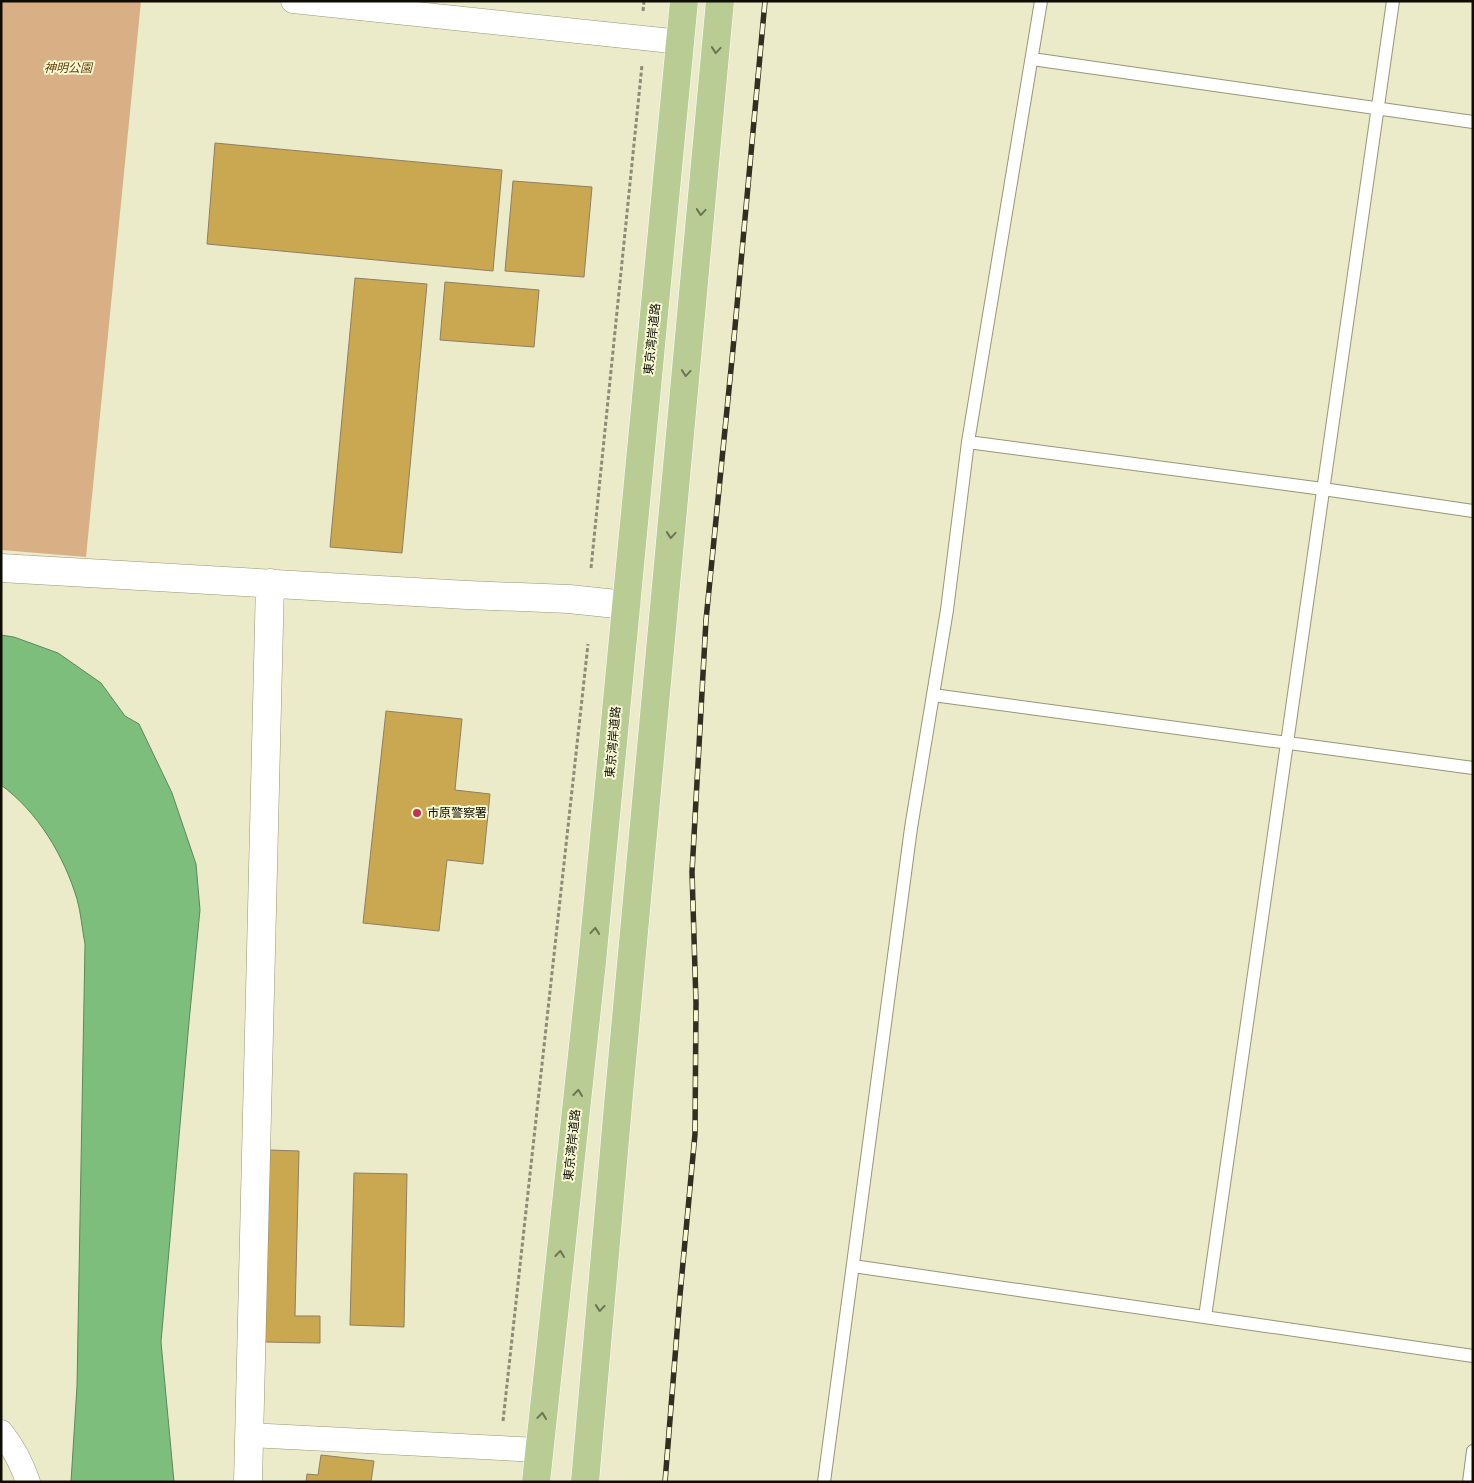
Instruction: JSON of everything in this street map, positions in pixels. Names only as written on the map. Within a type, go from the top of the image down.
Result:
[{"type":"highway","name":"東京湾岸道路","points":[[536,1482],[592,962],[684,1]]},
{"type":"highway","points":[[585,1482],[720,1]]},
{"type":"street","points":[[293,1],[681,42]]},
{"type":"street","points":[[1,568],[569,599],[626,605]]},
{"type":"street","points":[[248,1482],[270,583]]},
{"type":"street","points":[[1,1432],[11,1444],[28,1482]]},
{"type":"street","points":[[250,1436],[538,1450]]},
{"type":"lane","points":[[824,1482],[911,828],[947,610],[968,442],[1041,1]]},
{"type":"lane","points":[[1205,1317],[1392,1]]},
{"type":"lane","points":[[1032,59],[1473,122]]},
{"type":"lane","points":[[968,442],[1323,488],[1473,511]]},
{"type":"lane","points":[[933,695],[1473,768]]},
{"type":"lane","points":[[853,1266],[1473,1356]]},
{"type":"lane","points":[[1469,1482],[1473,1451]]},
{"type":"path","points":[[642,11],[644,1]]},
{"type":"path","points":[[591,568],[642,65]]},
{"type":"path","points":[[503,1421],[588,644]]},
{"type":"green space","name":"神明公園","points":[[1,1],[141,1],[86,557],[1,550]]},
{"type":"shaded area","points":[[1,635],[14,637],[58,653],[101,683],[125,716],[139,724],[172,793],[196,864],[200,910],[161,1342],[174,1482],[71,1482],[77,1386],[85,944],[77,899],[72,883],[57,851],[27,808],[1,785]]},
{"type":"building","points":[[215,143],[502,170],[493,271],[207,244]]},
{"type":"building","points":[[513,181],[592,187],[584,277],[505,271]]},
{"type":"building","points":[[355,278],[427,284],[402,553],[330,547]]},
{"type":"building","points":[[445,282],[539,290],[534,347],[440,340]]},
{"type":"building","points":[[386,711],[462,719],[455,790],[490,794],[483,864],[447,860],[439,931],[363,923]]},
{"type":"building","points":[[270,1150],[299,1151],[295,1316],[320,1316],[320,1343],[265,1342]]},
{"type":"building","points":[[354,1173],[407,1174],[404,1327],[350,1325]]},
{"type":"building","points":[[321,1455],[374,1461],[371,1482],[306,1482],[307,1474],[318,1475]]},
{"type":"railway","points":[[665,1482],[695,1134],[696,1003],[692,872],[706,620],[765,1]]},
{"type":"place","name":"市原警察署","points":[[417,813]]}]
